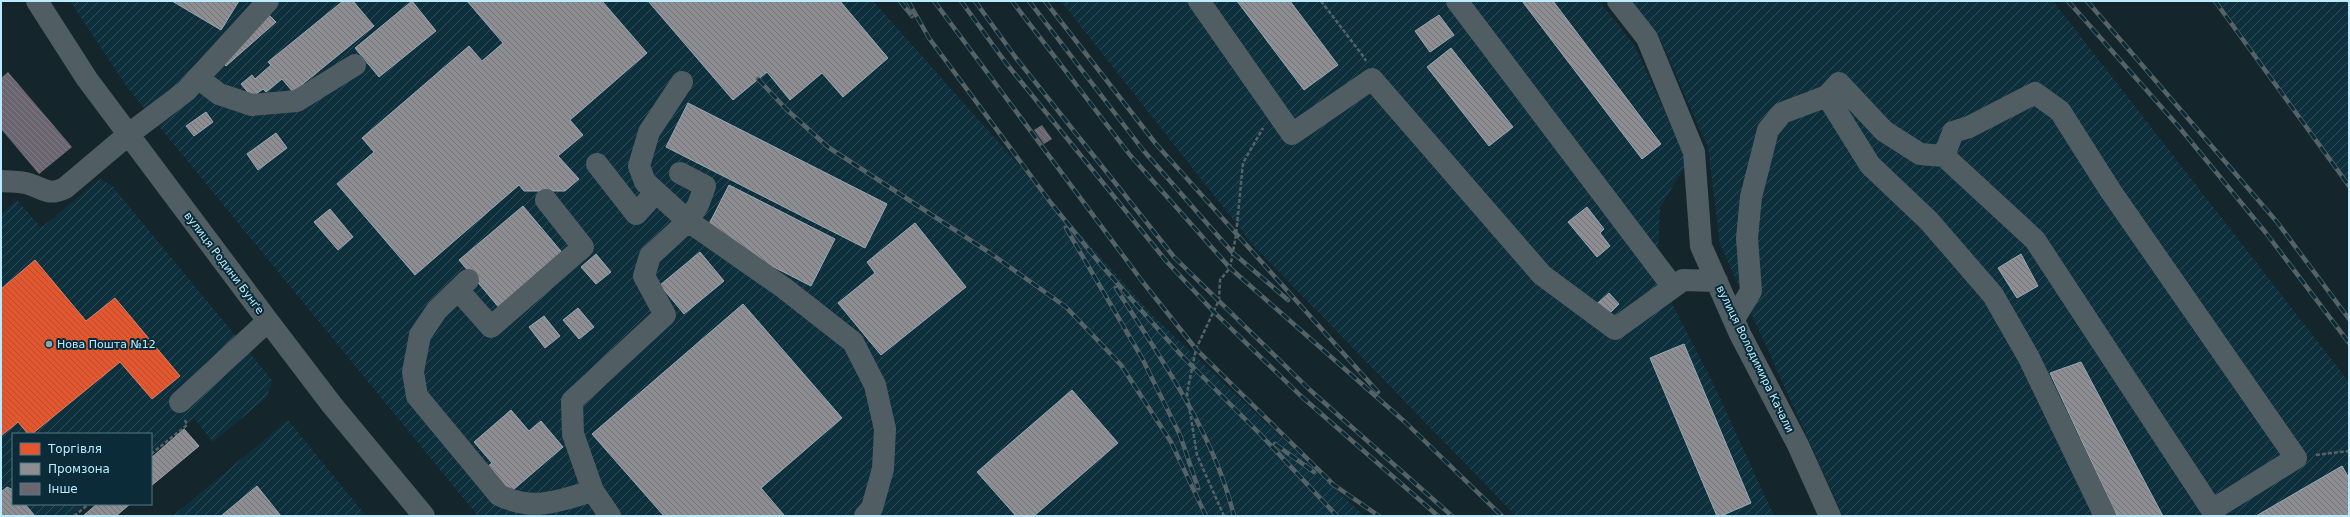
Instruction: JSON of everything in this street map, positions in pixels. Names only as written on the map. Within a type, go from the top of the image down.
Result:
[{"type":"street","name":"вулиця Родини Бунґе","points":[[37,1],[87,79],[268,321],[332,405],[424,516]]},
{"type":"street","points":[[1,181],[28,183],[47,192],[55,193],[65,188],[129,134],[186,90],[268,1]]},
{"type":"street","points":[[1199,1],[1292,134],[1372,79],[1542,275],[1615,329],[1683,280],[1717,281]]},
{"type":"street","points":[[1457,1],[1673,287]]},
{"type":"street","name":"вулиця Володимира Качали","points":[[1618,1],[1647,38],[1694,152],[1701,246],[1734,319],[1798,445],[1830,516]]},
{"type":"street","points":[[198,78],[219,94],[252,105],[297,101],[355,65]]},
{"type":"street","points":[[682,82],[649,132],[639,166],[645,182],[688,221],[784,288],[853,342],[876,385],[885,429],[883,469],[872,508],[865,516]]},
{"type":"street","points":[[1734,319],[1751,291],[1747,238],[1751,197],[1768,130],[1782,112],[1827,96],[1838,83],[1884,131],[1920,154],[1944,156],[2035,240],[2213,513],[2296,458],[2115,196],[2060,111],[2035,93],[1969,127],[1953,132],[1944,156]]},
{"type":"street","points":[[1827,96],[1870,165],[1929,221],[1992,295],[2028,358],[2104,516]]},
{"type":"street","points":[[597,164],[636,214],[656,192]]},
{"type":"street","points":[[610,516],[593,491],[573,434],[572,401],[665,315],[644,276],[650,256],[688,221],[698,205],[705,186],[680,173]]},
{"type":"street","points":[[546,200],[583,247],[491,327],[463,285],[436,310],[420,335],[413,372],[417,396],[499,495],[513,502],[542,505],[593,491]]},
{"type":"street","points":[[180,402],[268,321]]},
{"type":"path","points":[[1321,1],[1363,56],[1372,79]]},
{"type":"path","points":[[1224,516],[1197,455],[1187,393],[1196,349],[1219,300],[1220,280],[1230,268],[1236,235],[1243,163],[1274,108]]},
{"type":"path","points":[[152,453],[187,425],[180,402]]},
{"type":"path","points":[[2296,458],[2349,451]]},
{"type":"path","points":[[74,516],[88,505]]},
{"type":"shaded area","points":[[70,1],[873,1],[1152,315],[1364,516],[478,516],[127,87]]},
{"type":"shaded area","points":[[1061,1],[1599,1],[1634,45],[1688,161],[1660,208],[1657,275],[1713,383],[1774,516],[1516,516],[1253,245]]},
{"type":"shaded area","points":[[1632,1],[2053,1],[2349,382],[2349,516],[1843,516],[1720,244],[1708,147],[1659,36]]},
{"type":"shaded area","points":[[2219,1],[2349,1],[2349,184],[2275,82]]},
{"type":"shaded area","points":[[100,179],[112,186],[272,380],[267,397],[213,442],[194,418],[152,451],[152,433],[12,433],[12,505],[85,505],[71,516],[1,516],[1,214],[17,200],[41,228]]},
{"type":"shaded area","points":[[288,420],[366,516],[173,516]]},
{"type":"building: Торгівля","points":[[35,260],[86,321],[115,298],[180,376],[152,399],[120,362],[33,433],[27,433],[18,422],[1,436],[1,289]]},
{"type":"building: Промзона","points":[[172,1],[239,1],[221,30]]},
{"type":"building: Промзона","points":[[343,1],[353,1],[374,26],[293,92],[282,79],[266,92],[263,89],[252,97],[241,84],[252,75],[255,79],[271,65],[268,62]]},
{"type":"building: Промзона","points":[[412,1],[436,31],[379,77],[355,48]]},
{"type":"building: Промзона","points":[[467,1],[602,1],[647,53],[570,120],[583,135],[558,156],[579,179],[565,191],[524,191],[519,185],[415,275],[337,184],[374,152],[362,138],[469,46],[482,61],[503,43]]},
{"type":"building: Промзона","points":[[648,1],[840,1],[888,58],[843,97],[822,73],[790,100],[767,72],[733,100]]},
{"type":"building: Промзона","points":[[1237,1],[1290,1],[1338,65],[1304,90]]},
{"type":"building: Промзона","points":[[1522,1],[1553,1],[1661,144],[1642,159]]},
{"type":"building: Промзона","points":[[269,15],[276,22],[226,66],[219,58]]},
{"type":"building: Промзона","points":[[1439,15],[1454,35],[1430,52],[1415,31]]},
{"type":"building: Промзона","points":[[1451,48],[1513,127],[1489,146],[1427,67]]},
{"type":"building: Промзона","points":[[688,103],[887,204],[865,248],[666,147]]},
{"type":"building: Промзона","points":[[206,112],[213,122],[194,136],[186,126]]},
{"type":"building: Промзона","points":[[276,133],[287,148],[258,170],[247,154]]},
{"type":"building: Промзона","points":[[729,185],[835,239],[811,286],[705,232]]},
{"type":"building: Промзона","points":[[523,206],[565,256],[501,310],[459,260]]},
{"type":"building: Промзона","points":[[1587,207],[1604,229],[1600,233],[1610,246],[1597,257],[1568,222]]},
{"type":"building: Промзона","points":[[330,209],[353,237],[338,250],[314,222]]},
{"type":"building: Промзона","points":[[915,223],[966,287],[881,355],[838,303],[875,273],[867,262]]},
{"type":"building: Промзона","points":[[700,252],[724,281],[684,314],[660,285]]},
{"type":"building: Промзона","points":[[596,254],[611,272],[596,284],[581,267]]},
{"type":"building: Промзона","points":[[2021,254],[2038,286],[2017,298],[1998,268]]},
{"type":"building: Промзона","points":[[1609,293],[1619,304],[1609,314],[1598,303]]},
{"type":"building: Промзона","points":[[743,304],[842,418],[761,488],[784,515],[664,516],[592,434]]},
{"type":"building: Промзона","points":[[578,308],[594,327],[579,339],[563,320]]},
{"type":"building: Промзона","points":[[544,316],[560,336],[545,348],[529,327]]},
{"type":"building: Промзона","points":[[1684,344],[1751,503],[1721,516],[1717,516],[1650,358]]},
{"type":"building: Промзона","points":[[2081,362],[2163,516],[2117,516],[2050,373]]},
{"type":"building: Промзона","points":[[1072,390],[1118,443],[1034,516],[1016,516],[977,472]]},
{"type":"building: Промзона","points":[[511,410],[529,431],[541,421],[563,447],[506,496],[483,470],[492,463],[474,442]]},
{"type":"building: Промзона","points":[[184,429],[199,446],[152,485],[152,457]]},
{"type":"building: Промзона","points":[[2342,466],[2349,478],[2349,516],[2256,516]]},
{"type":"building: Промзона","points":[[257,486],[281,516],[221,516]]},
{"type":"building: Промзона","points":[[7,487],[12,490],[12,505],[26,505],[35,516],[1,516],[1,492]]},
{"type":"building: Промзона","points":[[96,505],[129,505],[116,516],[83,516]]},
{"type":"building: Інше","points":[[8,72],[72,147],[39,174],[1,129],[1,78]]},
{"type":"building: Інше","points":[[1042,125],[1052,139],[1044,144],[1034,130]]},
{"type":"railway","points":[[900,1],[912,16]]},
{"type":"railway","points":[[908,1],[929,38],[1051,203],[1102,266],[1182,356],[1260,434],[1337,516]]},
{"type":"railway","points":[[934,1],[1142,281],[1196,349],[1335,486]]},
{"type":"railway","points":[[961,1],[1006,63],[1167,262],[1213,311],[1302,397],[1438,516]]},
{"type":"railway","points":[[975,1],[1016,58],[1174,257],[1310,390],[1452,516]]},
{"type":"railway","points":[[1012,1],[1130,155],[1230,268],[1405,422],[1502,516]]},
{"type":"railway","points":[[1029,1],[1143,150],[1232,252],[1288,300]]},
{"type":"railway","points":[[1045,1],[1156,144],[1378,392]]},
{"type":"railway","points":[[2068,1],[2179,127],[2266,233],[2349,343]]},
{"type":"railway","points":[[2087,1],[2277,222],[2349,319]]},
{"type":"railway","points":[[2215,1],[2349,186]]},
{"type":"railway","points":[[758,79],[786,109],[828,147],[990,253],[1066,307],[1121,365],[1171,442],[1206,516]]},
{"type":"railway","points":[[1066,228],[1142,358],[1180,435],[1198,488]]},
{"type":"railway","points":[[1116,288],[1168,369],[1200,426],[1225,485],[1234,516]]},
{"type":"railway","points":[[1275,444],[1314,472]]},
{"type":"railway","points":[[1331,483],[1379,516]]},
{"type":"place","name":"Нова Пошта №12","points":[[49,344]]}]
